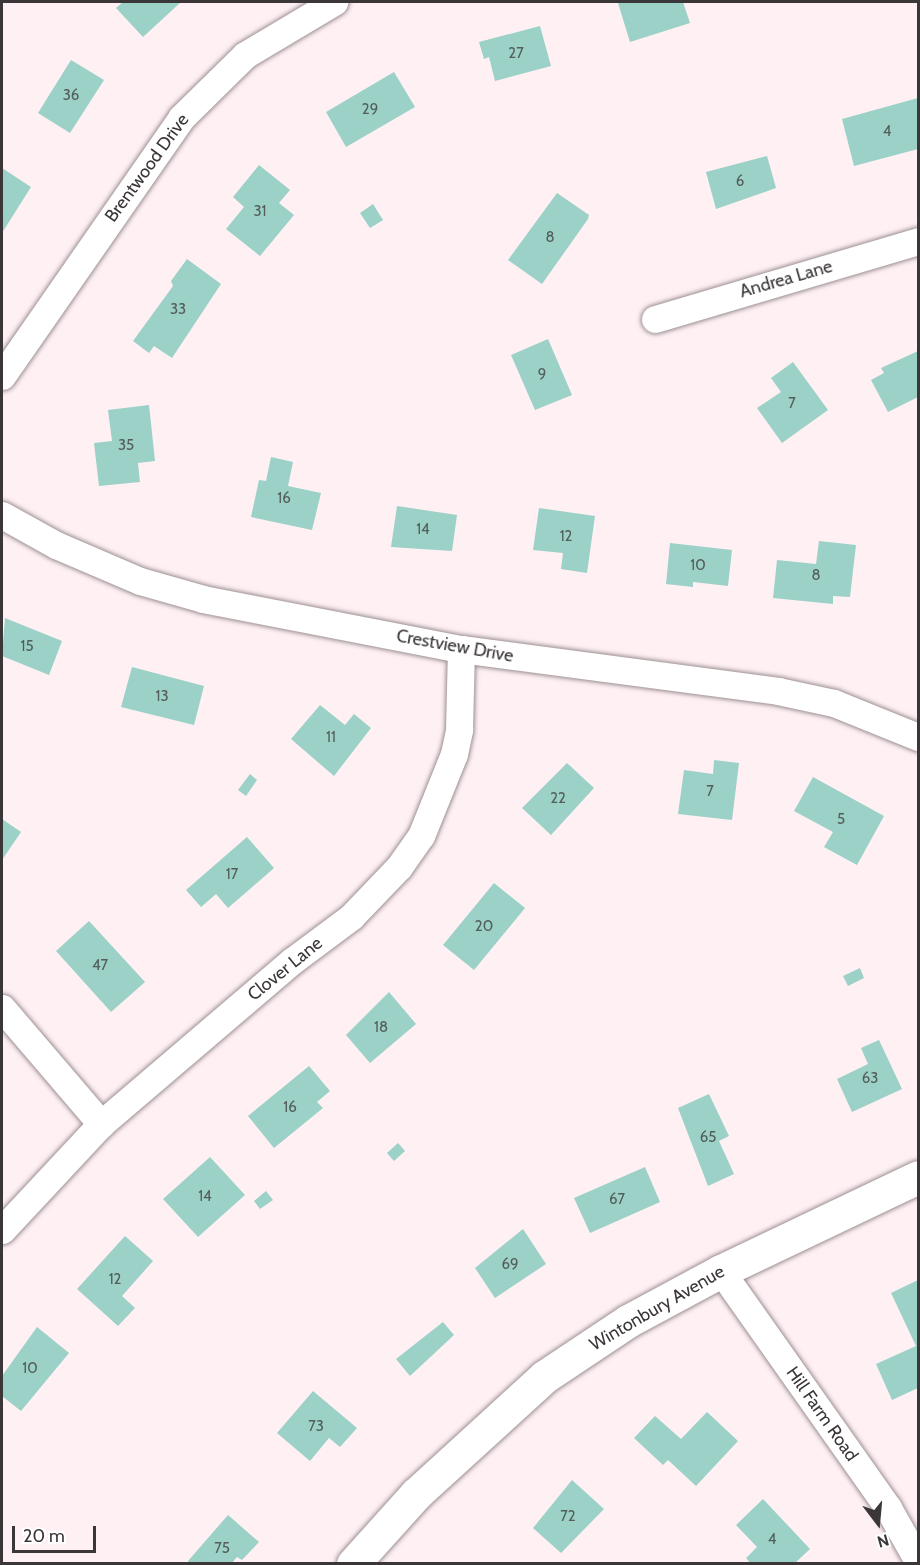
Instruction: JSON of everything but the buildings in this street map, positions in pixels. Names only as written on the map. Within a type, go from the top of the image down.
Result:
[{"type":"street","name":"Brentwood Drive","points":[[2,376],[181,118],[245,55],[334,2]]},
{"type":"street","name":"Andrea Lane","points":[[655,319],[918,241]]},
{"type":"street","name":"Crestview Drive","points":[[2,515],[56,545],[140,581],[203,599],[461,649],[777,691],[834,703],[918,737]]},
{"type":"street","name":"Clover Lane","points":[[2,1230],[101,1124],[292,961],[351,917],[399,867],[421,836],[454,754],[459,730],[461,649]]},
{"type":"street","points":[[2,1008],[101,1124]]},
{"type":"street","name":"Wintonbury Avenue","points":[[353,1563],[416,1494],[544,1377],[628,1321],[721,1271],[918,1177]]},
{"type":"street","name":"Hill Farm Road","points":[[721,1271],[888,1508],[918,1561]]}]
